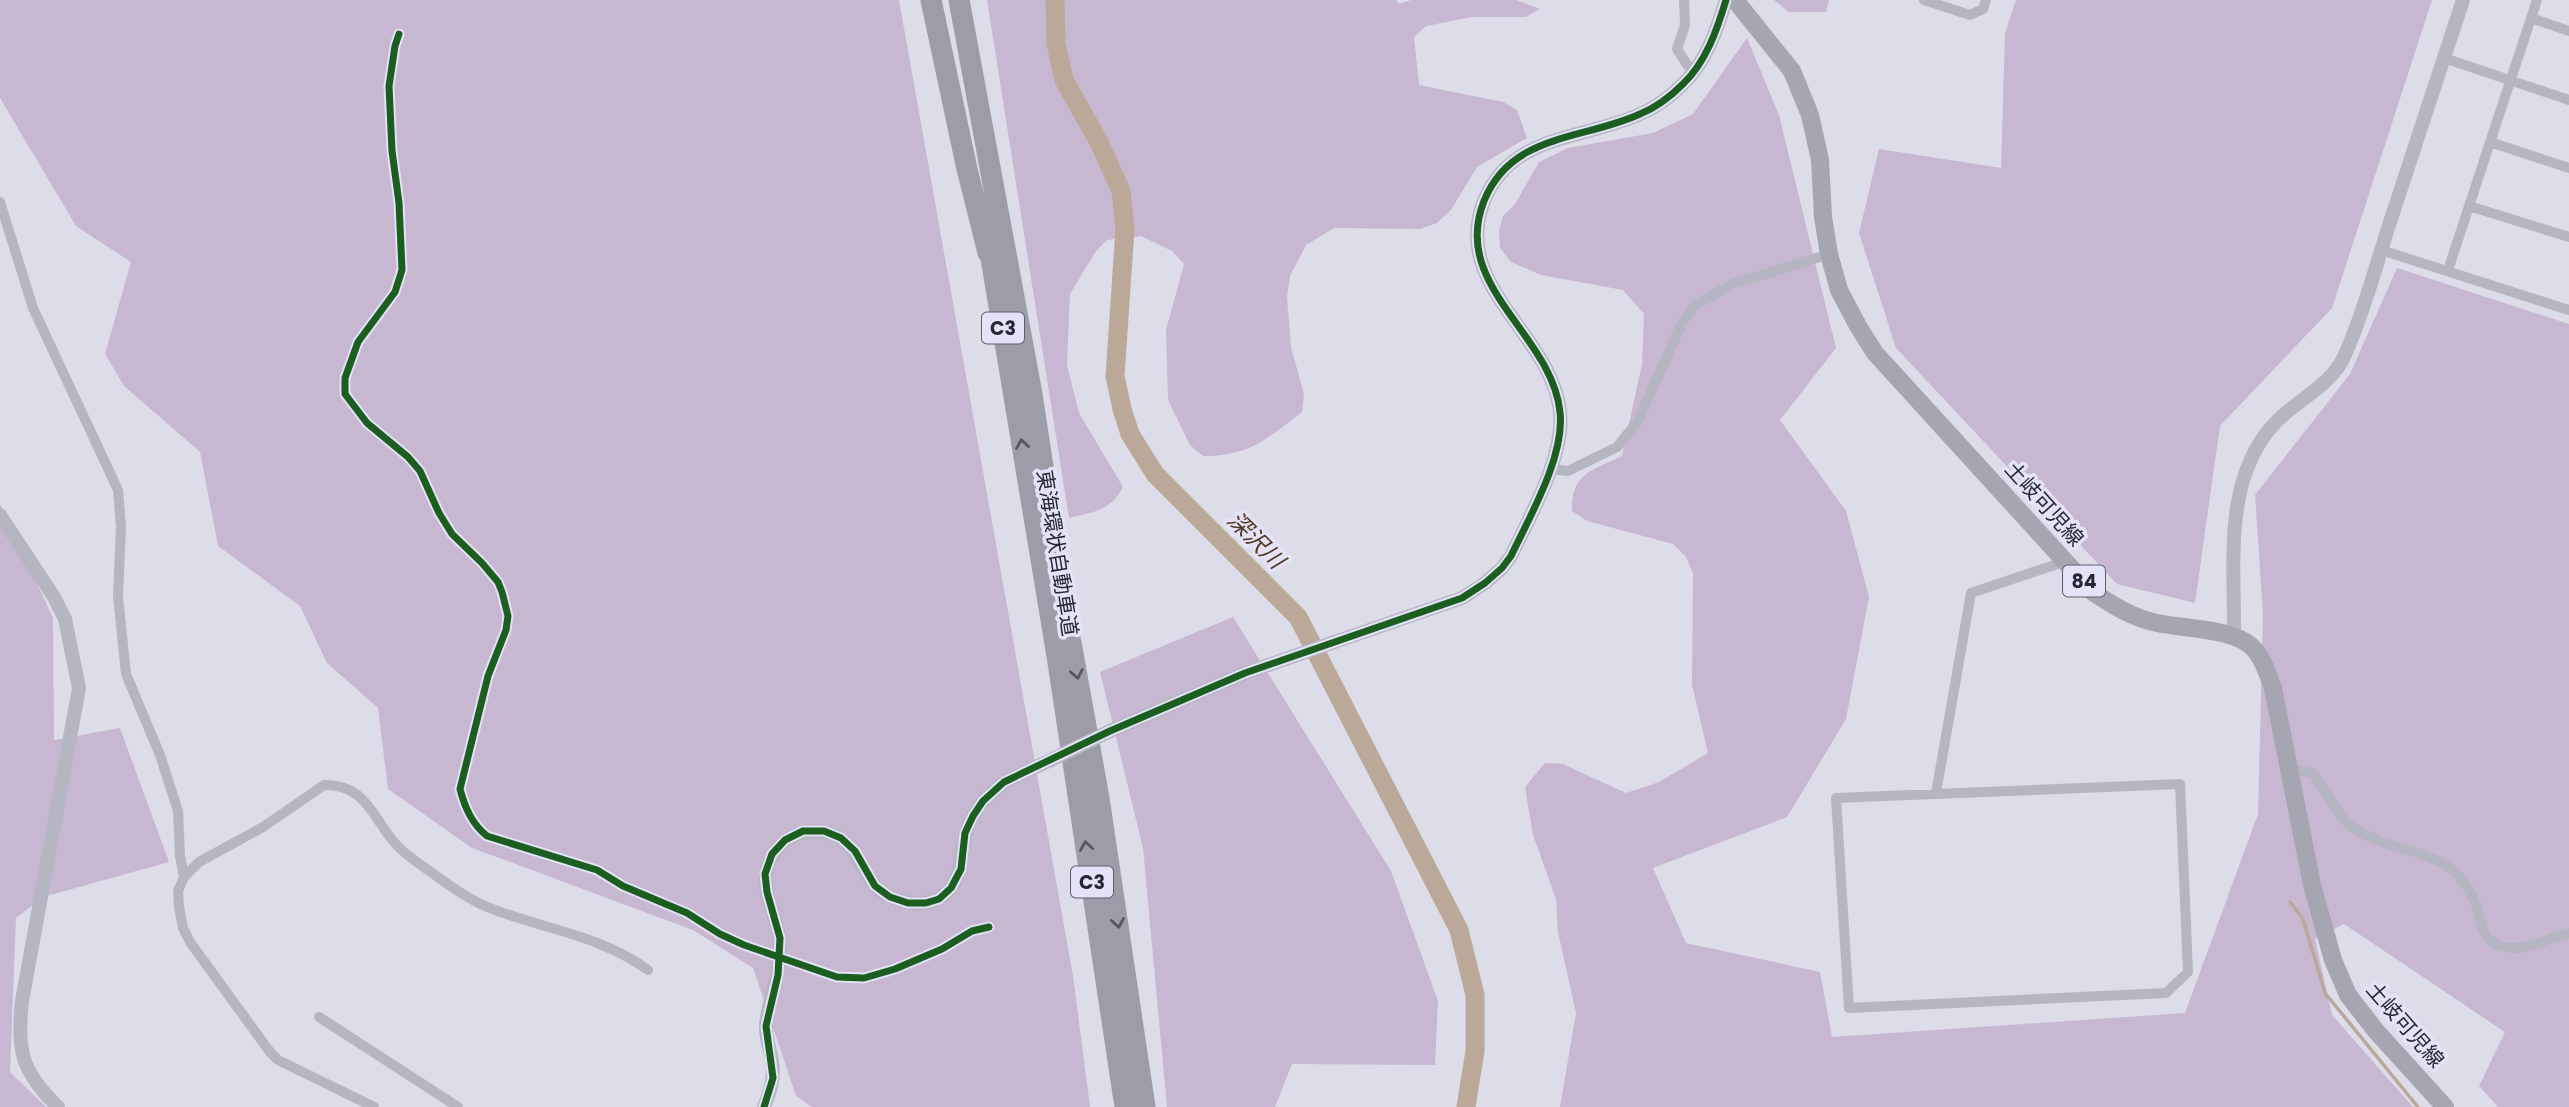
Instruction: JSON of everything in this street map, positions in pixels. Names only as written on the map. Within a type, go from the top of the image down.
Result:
[{"type":"highway","points":[[931,0],[967,169],[995,279]]},
{"type":"highway","name":"東海環状自動車道","points":[[947,0],[995,279],[1125,1107]]},
{"type":"highway","name":"東海環状自動車道","points":[[960,0],[1041,449],[1063,598],[1113,888],[1145,1107]]},
{"type":"highway","points":[[965,0],[971,57]]},
{"type":"highway","name":"C3","points":[[1094,898],[1113,1107]]},
{"type":"main road","name":"土岐可児線","points":[[1735,0],[1792,71],[1810,115],[1820,160],[1823,217],[1829,254],[1839,290],[1875,353],[2094,593],[2124,613],[2155,623],[2234,635],[2253,648],[2263,663],[2273,688],[2312,885],[2333,960],[2348,995],[2376,1031],[2445,1107]]},
{"type":"street","points":[[1684,0],[1685,25],[1677,49],[1688,66],[1697,68]]},
{"type":"street","points":[[764,1107],[773,1078],[766,1026],[778,975],[779,958],[779,938],[765,874],[772,855],[785,840],[803,831],[824,831],[842,838],[855,851],[876,886],[890,897],[908,903],[926,903],[939,899],[951,888],[961,869],[965,834],[973,816],[983,801],[1004,782],[1110,731],[1245,673],[1462,598],[1502,568],[1511,556],[1551,468],[1558,442],[1561,413],[1555,385],[1542,359],[1499,301],[1487,280],[1479,254],[1477,228],[1484,201],[1498,177],[1513,160],[1559,138],[1641,114],[1684,83],[1697,68],[1716,33],[1726,0]]},
{"type":"street","points":[[1924,0],[1970,15],[1983,9],[1986,0]]},
{"type":"street","points":[[2234,635],[2235,514],[2246,471],[2255,452],[2275,423],[2323,382],[2342,360],[2463,0]]},
{"type":"street","points":[[2448,270],[2537,0]]},
{"type":"street","points":[[2531,18],[2569,31]]},
{"type":"street","points":[[399,34],[389,86],[402,270],[395,292],[358,342],[345,378],[345,394],[367,423],[408,457],[419,471],[452,534],[482,563],[498,582],[502,592],[508,615],[506,630],[488,676],[460,789],[464,805],[476,827],[487,836],[597,870],[623,886],[687,913],[720,934],[779,958],[837,977],[864,978],[895,969],[942,949],[972,931],[989,927]]},
{"type":"street","points":[[2444,58],[2569,100]]},
{"type":"street","points":[[2490,142],[2569,168]]},
{"type":"street","points":[[0,202],[33,308],[118,490],[121,527],[118,596],[126,674],[160,755],[178,811],[184,877]]},
{"type":"street","points":[[2469,206],[2569,237]]},
{"type":"street","points":[[2381,250],[2569,310]]},
{"type":"street","points":[[1551,468],[1568,471],[1617,447],[1638,421],[1681,325],[1695,305],[1733,284],[1829,254]]},
{"type":"street","points":[[0,515],[54,597],[65,619],[79,688],[19,1029],[21,1050],[36,1086],[58,1107]]},
{"type":"street","points":[[1936,793],[1971,593],[2066,561]]},
{"type":"street","points":[[2290,769],[2312,773],[2347,822],[2397,848],[2430,856],[2450,869],[2464,882],[2477,909],[2482,932],[2495,944],[2512,948],[2535,945],[2569,933]]},
{"type":"street","points":[[2180,784],[2188,972],[2165,993],[1849,1008],[1836,798],[1936,793],[2180,784]]},
{"type":"street","points":[[374,1107],[278,1060],[190,942],[183,928],[178,891],[184,877],[199,862],[263,827],[324,785],[336,785],[355,792],[369,805],[394,842],[446,884],[491,909],[605,945],[635,960],[648,970]]},
{"type":"street","points":[[319,1017],[458,1107]]},
{"type":"shaded area","points":[[0,0],[899,0],[1073,976],[1090,1107],[812,1107],[796,1096],[753,968],[693,930],[472,848],[388,789],[378,708],[327,663],[300,606],[218,546],[200,452],[124,386],[105,354],[131,262],[76,226],[0,98]]},
{"type":"shaded area","points":[[987,0],[1396,0],[1399,4],[1411,0],[1516,0],[1540,9],[1526,17],[1472,17],[1426,26],[1414,37],[1419,85],[1503,102],[1517,110],[1527,138],[1477,167],[1451,210],[1437,223],[1420,229],[1334,228],[1306,245],[1290,276],[1287,297],[1291,347],[1304,394],[1302,412],[1257,444],[1233,453],[1203,456],[1190,445],[1168,400],[1166,330],[1184,264],[1172,251],[1141,236],[1107,240],[1096,251],[1070,294],[1067,365],[1079,413],[1123,487],[1107,506],[1069,518]]},
{"type":"shaded area","points":[[1774,0],[1829,0],[1826,12],[1789,12]]},
{"type":"shaded area","points":[[2016,0],[2432,0],[2332,308],[2220,426],[2195,603],[2117,584],[1896,348],[1859,233],[1879,149],[2001,168],[2005,33]]},
{"type":"shaded area","points":[[1747,38],[1779,115],[1836,348],[1780,420],[1846,511],[1869,597],[1846,719],[1787,817],[1653,868],[1686,943],[1820,972],[1832,1037],[2185,1013],[2258,814],[2263,615],[2255,495],[2350,374],[2397,268],[2569,324],[2569,1107],[2498,1107],[2479,1086],[2505,1032],[2344,924],[2315,939],[2332,1015],[2413,1107],[1560,1107],[1576,1013],[1558,932],[1556,899],[1533,835],[1525,787],[1545,763],[1563,764],[1626,793],[1659,782],[1708,753],[1692,685],[1693,573],[1686,557],[1673,544],[1587,521],[1572,511],[1575,488],[1586,474],[1622,456],[1642,364],[1644,314],[1623,290],[1541,275],[1511,262],[1500,248],[1499,231],[1503,216],[1515,204],[1539,162],[1568,148],[1653,133],[1693,114]]},
{"type":"shaded area","points":[[0,504],[53,618],[54,740],[120,728],[169,862],[43,897],[16,918],[10,1072],[46,1107],[0,1107]]},
{"type":"shaded area","points":[[1233,617],[1391,871],[1438,1001],[1435,1065],[1292,1064],[1275,1107],[1167,1107],[1143,848],[1100,672]]},
{"type":"waterway","name":"深沢川","points":[[1055,0],[1056,44],[1064,80],[1099,142],[1121,191],[1125,229],[1115,376],[1130,434],[1155,474],[1298,617],[1459,930],[1475,995],[1475,1051],[1466,1107]]},
{"type":"waterway","points":[[2290,902],[2303,919],[2325,993],[2418,1107]]},
{"type":"cycle path","points":[[764,1107],[773,1078],[766,1026],[778,975],[780,938],[767,892],[765,874],[772,854],[785,840],[803,831],[824,831],[841,838],[855,851],[875,886],[890,897],[908,903],[926,903],[939,899],[951,888],[961,869],[965,833],[973,816],[983,801],[1004,782],[1110,731],[1245,673],[1462,598],[1502,568],[1511,556],[1545,486],[1557,447],[1560,412],[1553,384],[1540,358],[1491,285],[1480,259],[1477,231],[1484,201],[1496,179],[1512,162],[1530,150],[1640,114],[1673,93],[1691,75],[1704,56],[1715,34],[1726,0]]},
{"type":"cycle path","points":[[399,34],[389,86],[402,270],[395,292],[358,342],[345,378],[345,394],[367,423],[408,457],[420,471],[452,534],[482,563],[498,582],[502,592],[508,616],[506,630],[488,676],[460,789],[473,821],[487,836],[597,870],[623,886],[687,913],[720,934],[744,945],[837,977],[864,978],[895,969],[942,949],[972,931],[989,927]]}]
